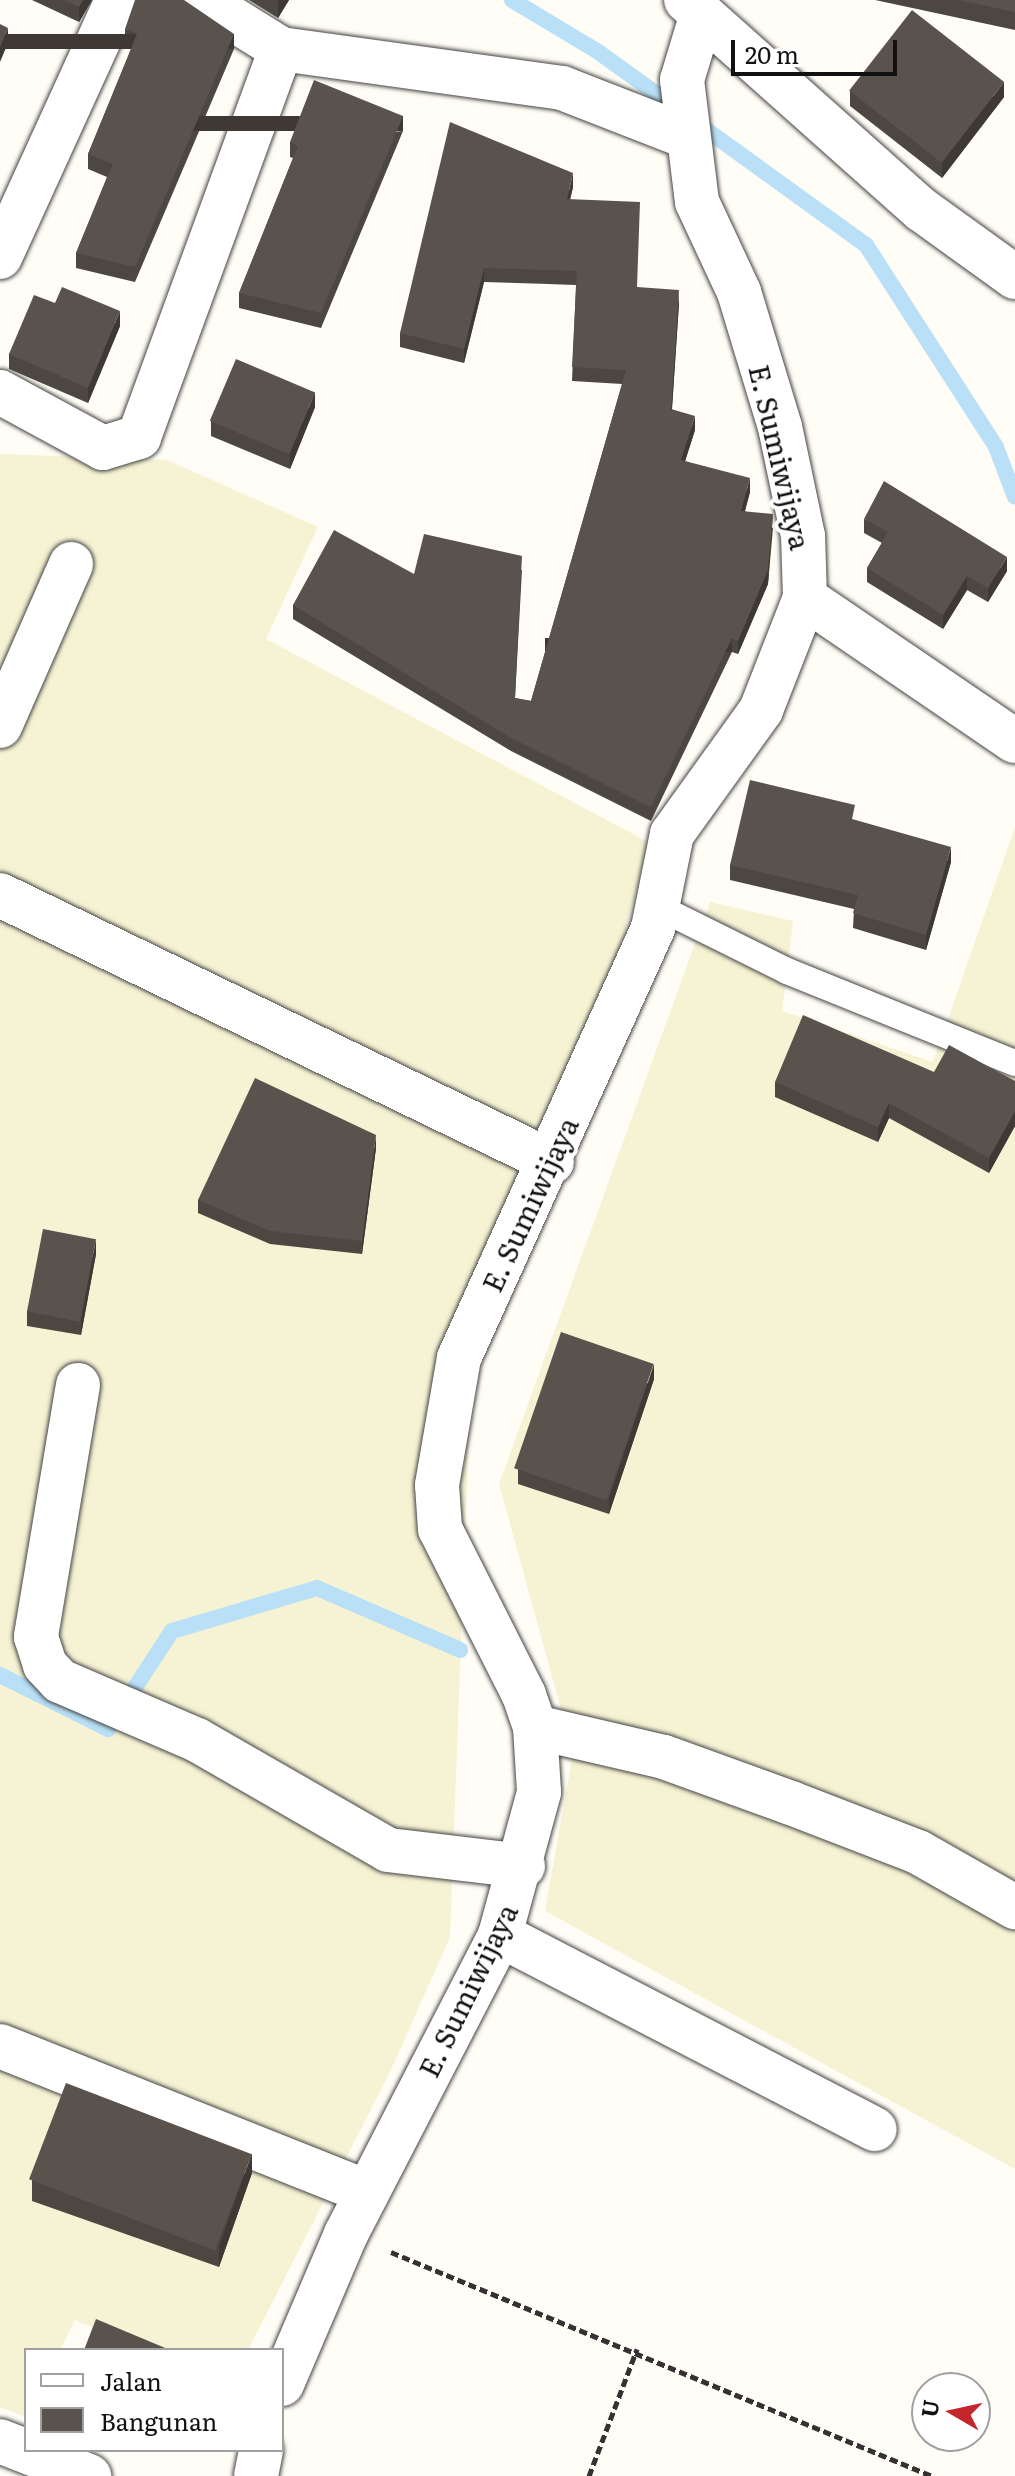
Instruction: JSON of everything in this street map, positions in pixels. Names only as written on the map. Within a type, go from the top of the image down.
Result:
[{"type":"street","points":[[0,257],[117,0]]},
{"type":"street","points":[[202,0],[281,49],[562,88],[687,131]]},
{"type":"street","points":[[693,8],[922,210],[1015,277]]},
{"type":"street","name":"E. Sumiwijaya","points":[[284,2379],[346,2234],[500,1935],[523,1866],[539,1792],[535,1727],[451,1558],[437,1485],[459,1358],[552,1162],[656,906],[672,834],[761,710],[805,598],[803,536],[780,427],[739,292],[697,202],[682,80],[693,8]]},
{"type":"street","points":[[0,392],[103,448],[139,437],[281,49]]},
{"type":"street","points":[[0,726],[71,564]]},
{"type":"street","points":[[805,598],[1015,741]]},
{"type":"street","points":[[0,895],[552,1162]]},
{"type":"street","points":[[78,1385],[36,1637],[45,1665],[60,1681],[197,1740],[388,1850],[523,1866]]},
{"type":"street","points":[[535,1727],[664,1757],[791,1803],[918,1852],[1015,1907]]},
{"type":"street","points":[[500,1935],[875,2129]]},
{"type":"street","points":[[0,2046],[367,2192]]},
{"type":"street","points":[[0,2441],[24,2450]]},
{"type":"street","points":[[28,2452],[89,2476]]},
{"type":"street","points":[[256,2476],[261,2452]]},
{"type":"lane","points":[[656,906],[787,971],[1015,1063]]},
{"type":"path","points":[[346,2234],[637,2349],[932,2476]]},
{"type":"path","points":[[589,2476],[637,2349]]},
{"type":"shaded area","points":[[0,454],[167,460],[318,527],[266,639],[650,843],[580,1087],[474,1295],[450,1937],[391,2070],[249,2348],[139,2348],[75,2320],[61,2348],[24,2348],[24,2417],[0,2407]]},
{"type":"shaded area","points":[[1015,827],[1015,2169],[545,1911],[573,1753],[499,1484],[710,902],[793,921],[782,1011],[933,1062]]},
{"type":"building","points":[[64,0],[83,0],[79,7]]},
{"type":"building","points":[[135,0],[184,0],[234,34],[135,267],[76,253],[113,164],[88,154],[137,34],[125,29]]},
{"type":"building","points":[[958,0],[1015,0],[1015,12]]},
{"type":"building","points":[[912,10],[1004,82],[941,162],[849,90]]},
{"type":"building","points":[[0,24],[8,28],[0,47]]},
{"type":"building","points":[[314,80],[403,116],[321,313],[239,293],[298,146],[290,142]]},
{"type":"building","points":[[450,122],[573,173],[567,199],[640,202],[637,287],[679,290],[671,409],[695,416],[681,460],[750,478],[741,511],[773,514],[768,570],[738,641],[732,638],[651,807],[511,738],[293,605],[334,530],[414,574],[424,534],[522,556],[515,698],[531,701],[626,370],[572,367],[577,271],[484,268],[464,349],[400,333]]},
{"type":"building","points":[[62,287],[120,311],[88,388],[9,354],[34,295],[55,303]]},
{"type":"building","points":[[236,359],[315,393],[289,454],[210,421]]},
{"type":"building","points":[[884,481],[1007,557],[988,588],[967,576],[943,615],[867,568],[888,532],[864,519]]},
{"type":"building","points":[[750,780],[855,805],[852,819],[951,847],[926,935],[853,913],[858,895],[730,865]]},
{"type":"building","points":[[803,1015],[934,1072],[949,1045],[1015,1081],[1015,1111],[989,1158],[889,1103],[878,1127],[775,1082]]},
{"type":"building","points":[[255,1078],[376,1135],[362,1241],[270,1231],[198,1200]]},
{"type":"building","points":[[43,1229],[96,1239],[80,1322],[27,1311]]},
{"type":"building","points":[[561,1332],[654,1364],[607,1500],[514,1468]]},
{"type":"building","points":[[66,2083],[252,2154],[215,2250],[29,2179]]},
{"type":"building","points":[[96,2319],[165,2348],[85,2348]]},
{"type":"waterway","points":[[512,0],[597,51],[866,245],[996,447],[1015,497]]},
{"type":"waterway","points":[[0,1675],[108,1729],[172,1631],[317,1588],[460,1650]]}]
